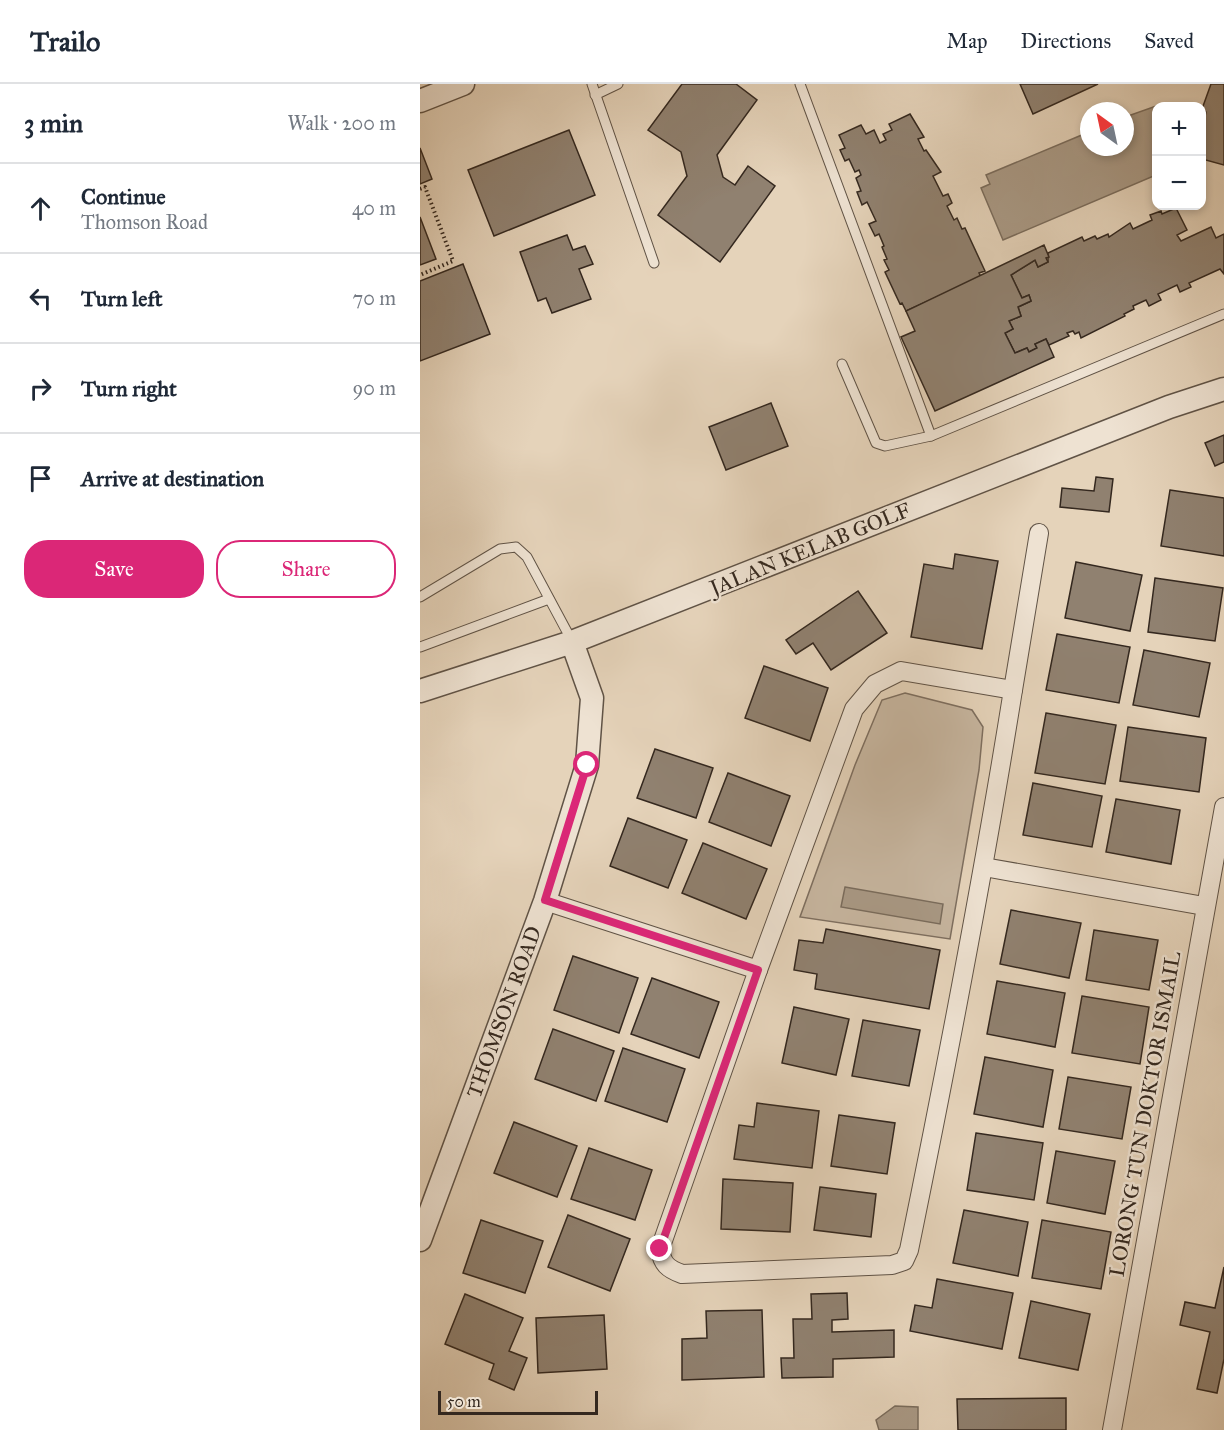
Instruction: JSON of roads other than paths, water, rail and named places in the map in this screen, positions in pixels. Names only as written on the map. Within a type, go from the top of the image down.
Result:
[{"type":"street","points":[[420,101],[463,84]]},
{"type":"street","name":"JALAN KELAB GOLF","points":[[1197,397],[1224,382]]},
{"type":"street","name":"JALAN KELAB GOLF","points":[[420,691],[572,642],[1197,397],[1224,389]]},
{"type":"street","points":[[1013,690],[901,671],[875,684],[854,709],[758,970],[660,1249],[662,1261],[670,1269],[682,1274],[892,1265],[904,1261],[909,1250],[950,1051],[984,867],[1039,533]]},
{"type":"street","name":"THOMSON ROAD","points":[[420,1240],[545,900],[587,765],[592,698],[572,642]]},
{"type":"street","name":"LORONG TUN DOKTOR ISMAIL","points":[[1112,1430],[1204,906],[1224,807]]},
{"type":"street","points":[[984,867],[1204,906]]},
{"type":"street","points":[[545,900],[758,970]]},
{"type":"lane","points":[[592,84],[654,263]]},
{"type":"lane","points":[[595,94],[618,84]]},
{"type":"lane","points":[[800,84],[931,436]]},
{"type":"lane","points":[[842,364],[876,443],[885,446],[931,436],[1224,314]]},
{"type":"lane","points":[[420,597],[500,549],[516,547],[527,557],[572,642]]},
{"type":"lane","points":[[420,647],[549,598]]}]
